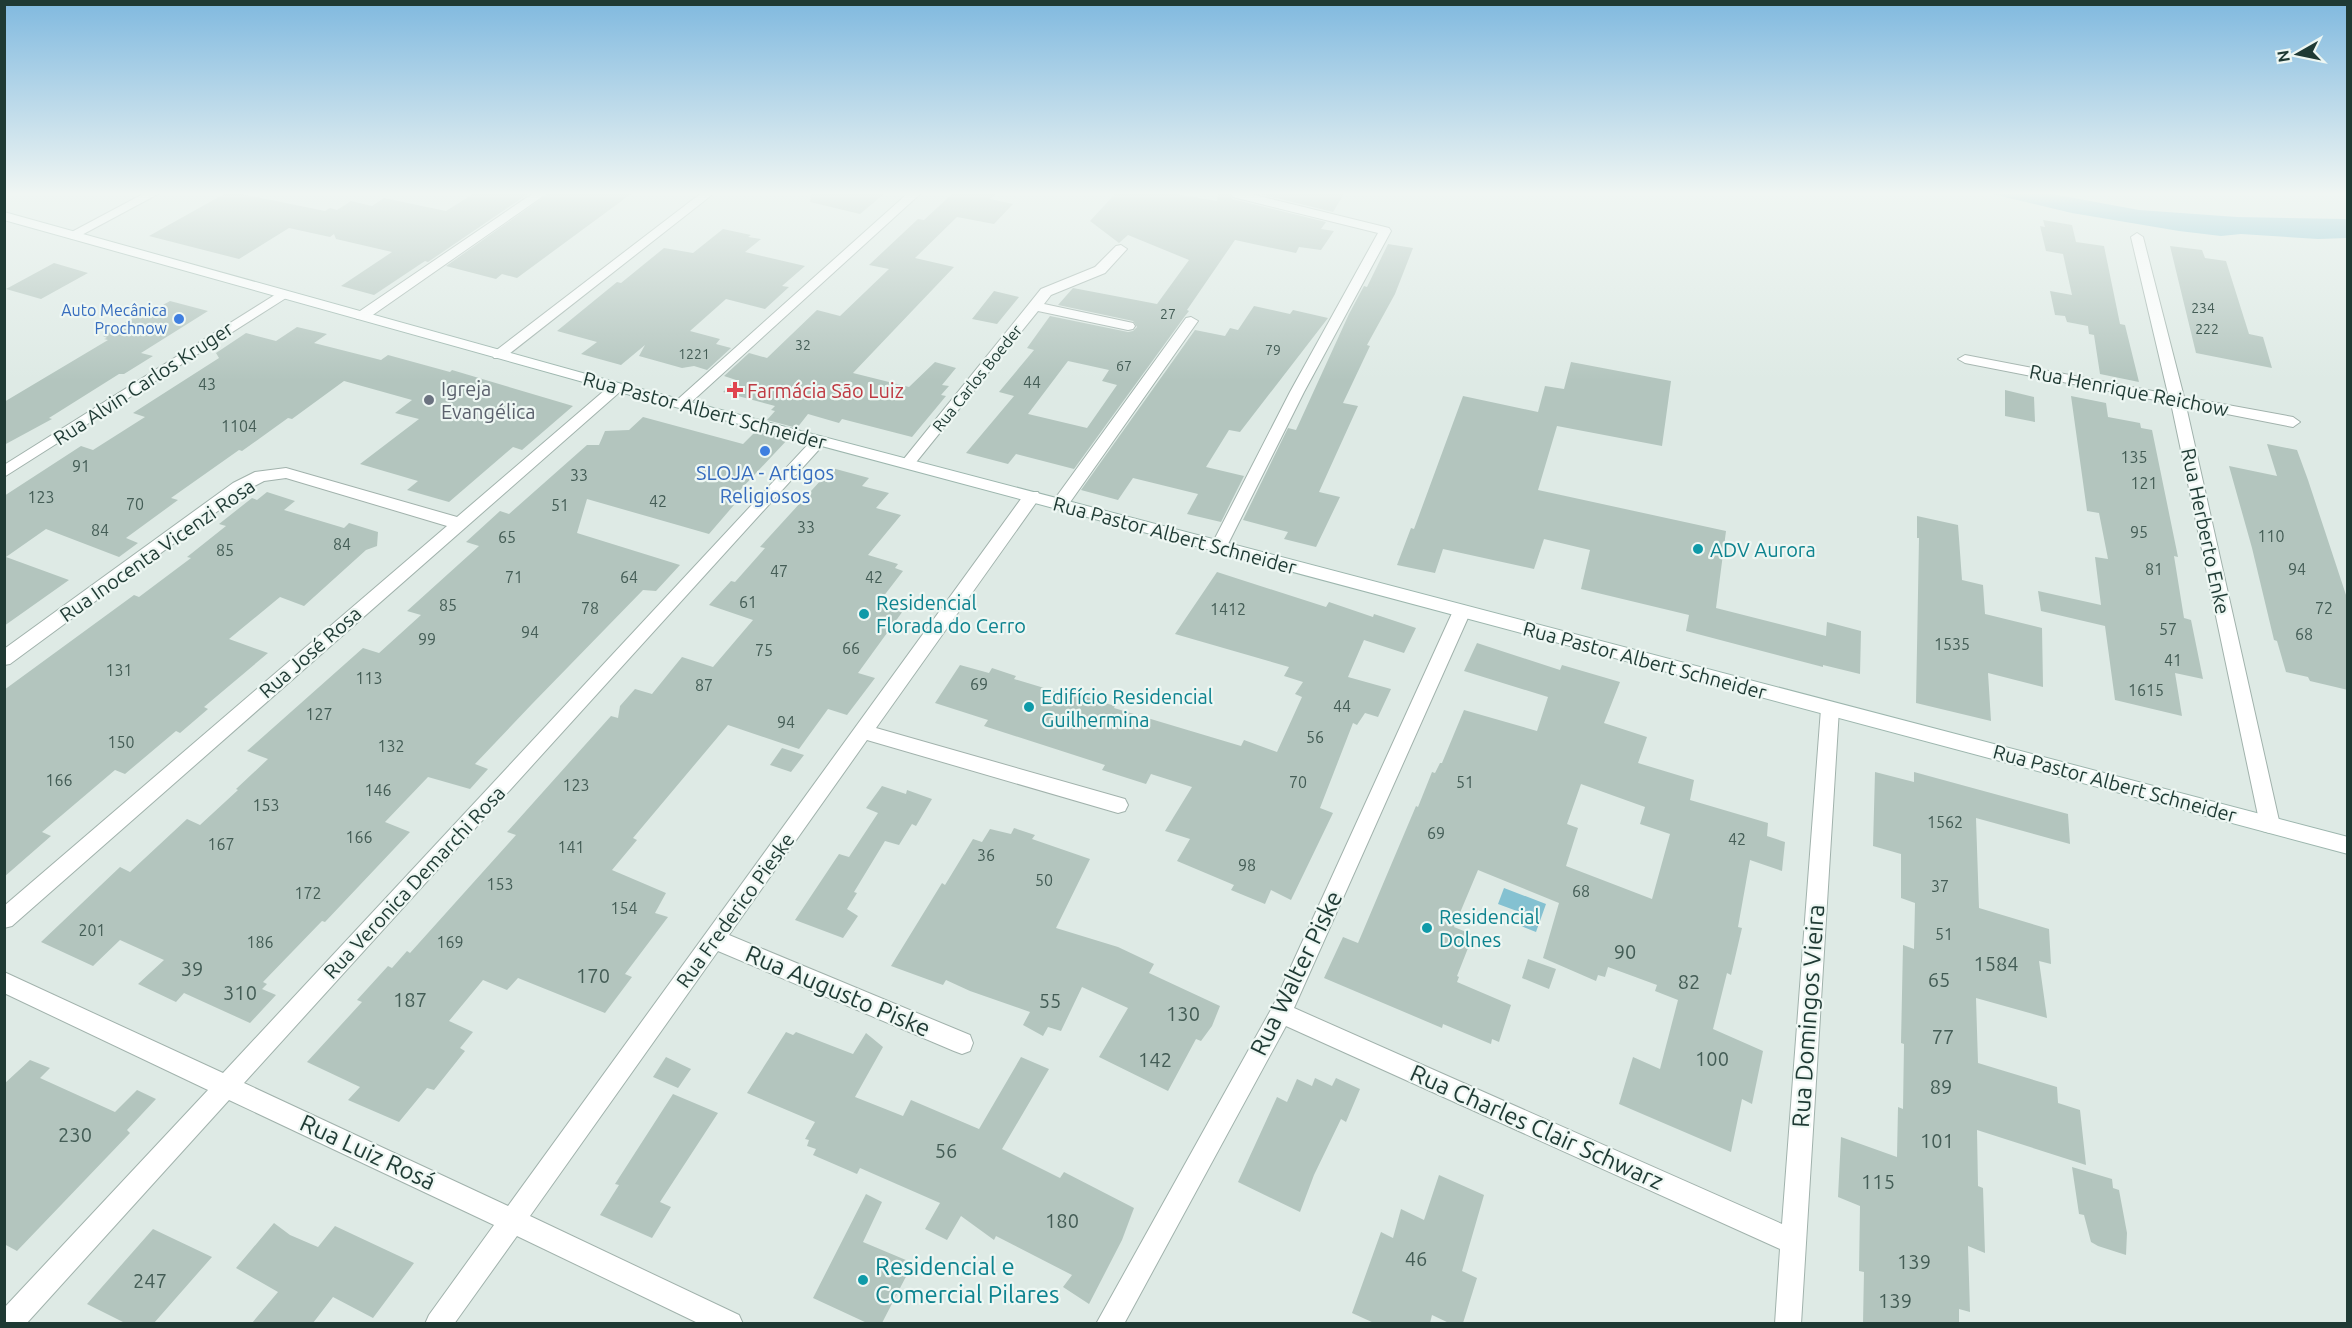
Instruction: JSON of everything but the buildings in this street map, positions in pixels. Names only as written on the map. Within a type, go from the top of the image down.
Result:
[{"type":"street","name":"Rua Pastor Albert Schneider","points":[[145,256],[617,387],[2348,846]]},
{"type":"street","points":[[362,316],[450,256]]},
{"type":"street","points":[[494,353],[615,256]]},
{"type":"street","points":[[494,353],[624,256]]},
{"type":"street","points":[[682,403],[845,256]]},
{"type":"street","name":"Rua Carlos Boeder","points":[[908,463],[1046,292],[1055,286],[1100,270],[1114,256]]},
{"type":"street","points":[[1219,546],[1297,393],[1371,256]]},
{"type":"street","name":"Rua Herberto Enke","points":[[2142,256],[2177,399],[2271,825]]},
{"type":"street","name":"Rua Alvin Carlos Kruger","points":[[4,472],[281,295]]},
{"type":"street","points":[[1035,306],[1128,326]]},
{"type":"street","points":[[1059,504],[1191,321]]},
{"type":"street","name":"Rua Henrique Reichow","points":[[1965,359],[2293,422]]},
{"type":"street","name":"Rua José Rosa","points":[[4,919],[617,387]]},
{"type":"street","name":"Rua Veronica Demarchi Rosa","points":[[8,1323],[819,441]]},
{"type":"street","name":"Rua Inocenta Vicenzi Rosa","points":[[4,659],[239,487],[261,476],[286,473],[458,523]]},
{"type":"street","name":"Rua Frederico Pieske","points":[[438,1323],[1032,496]]},
{"type":"street","name":"Rua Walter Piske","points":[[1109,1323],[1281,1013],[1462,611]]},
{"type":"street","name":"Rua Domingos Vieira","points":[[1788,1323],[1830,709]]},
{"type":"street","points":[[864,732],[1118,805]]},
{"type":"street","name":"Rua Augusto Piske","points":[[714,939],[962,1043]]},
{"type":"street","name":"Rua Luiz Rosá","points":[[4,982],[730,1323]]},
{"type":"street","name":"Rua Charles Clair Schwarz","points":[[1281,1013],[1792,1241]]},
{"type":"water","points":[[1504,888],[1546,904],[1536,932],[1521,926],[1525,914],[1498,904]]},
{"type":"place","name":"Auto Mecânica Prochnow","points":[[179,319]]},
{"type":"place","name":"Farmácia São Luiz","points":[[735,390]]},
{"type":"place","name":"Igreja Evangélica","points":[[429,400]]},
{"type":"place","name":"SLOJA - Artigos Religiosos","points":[[765,451]]},
{"type":"place","name":"ADV Aurora","points":[[1698,549]]},
{"type":"place","name":"Residencial Florada do Cerro","points":[[864,614]]},
{"type":"place","name":"Edifício Residencial Guilhermina","points":[[1029,707]]},
{"type":"place","name":"Residencial Dolnes","points":[[1427,928]]},
{"type":"place","name":"Residencial e Comercial Pilares","points":[[863,1280]]}]
